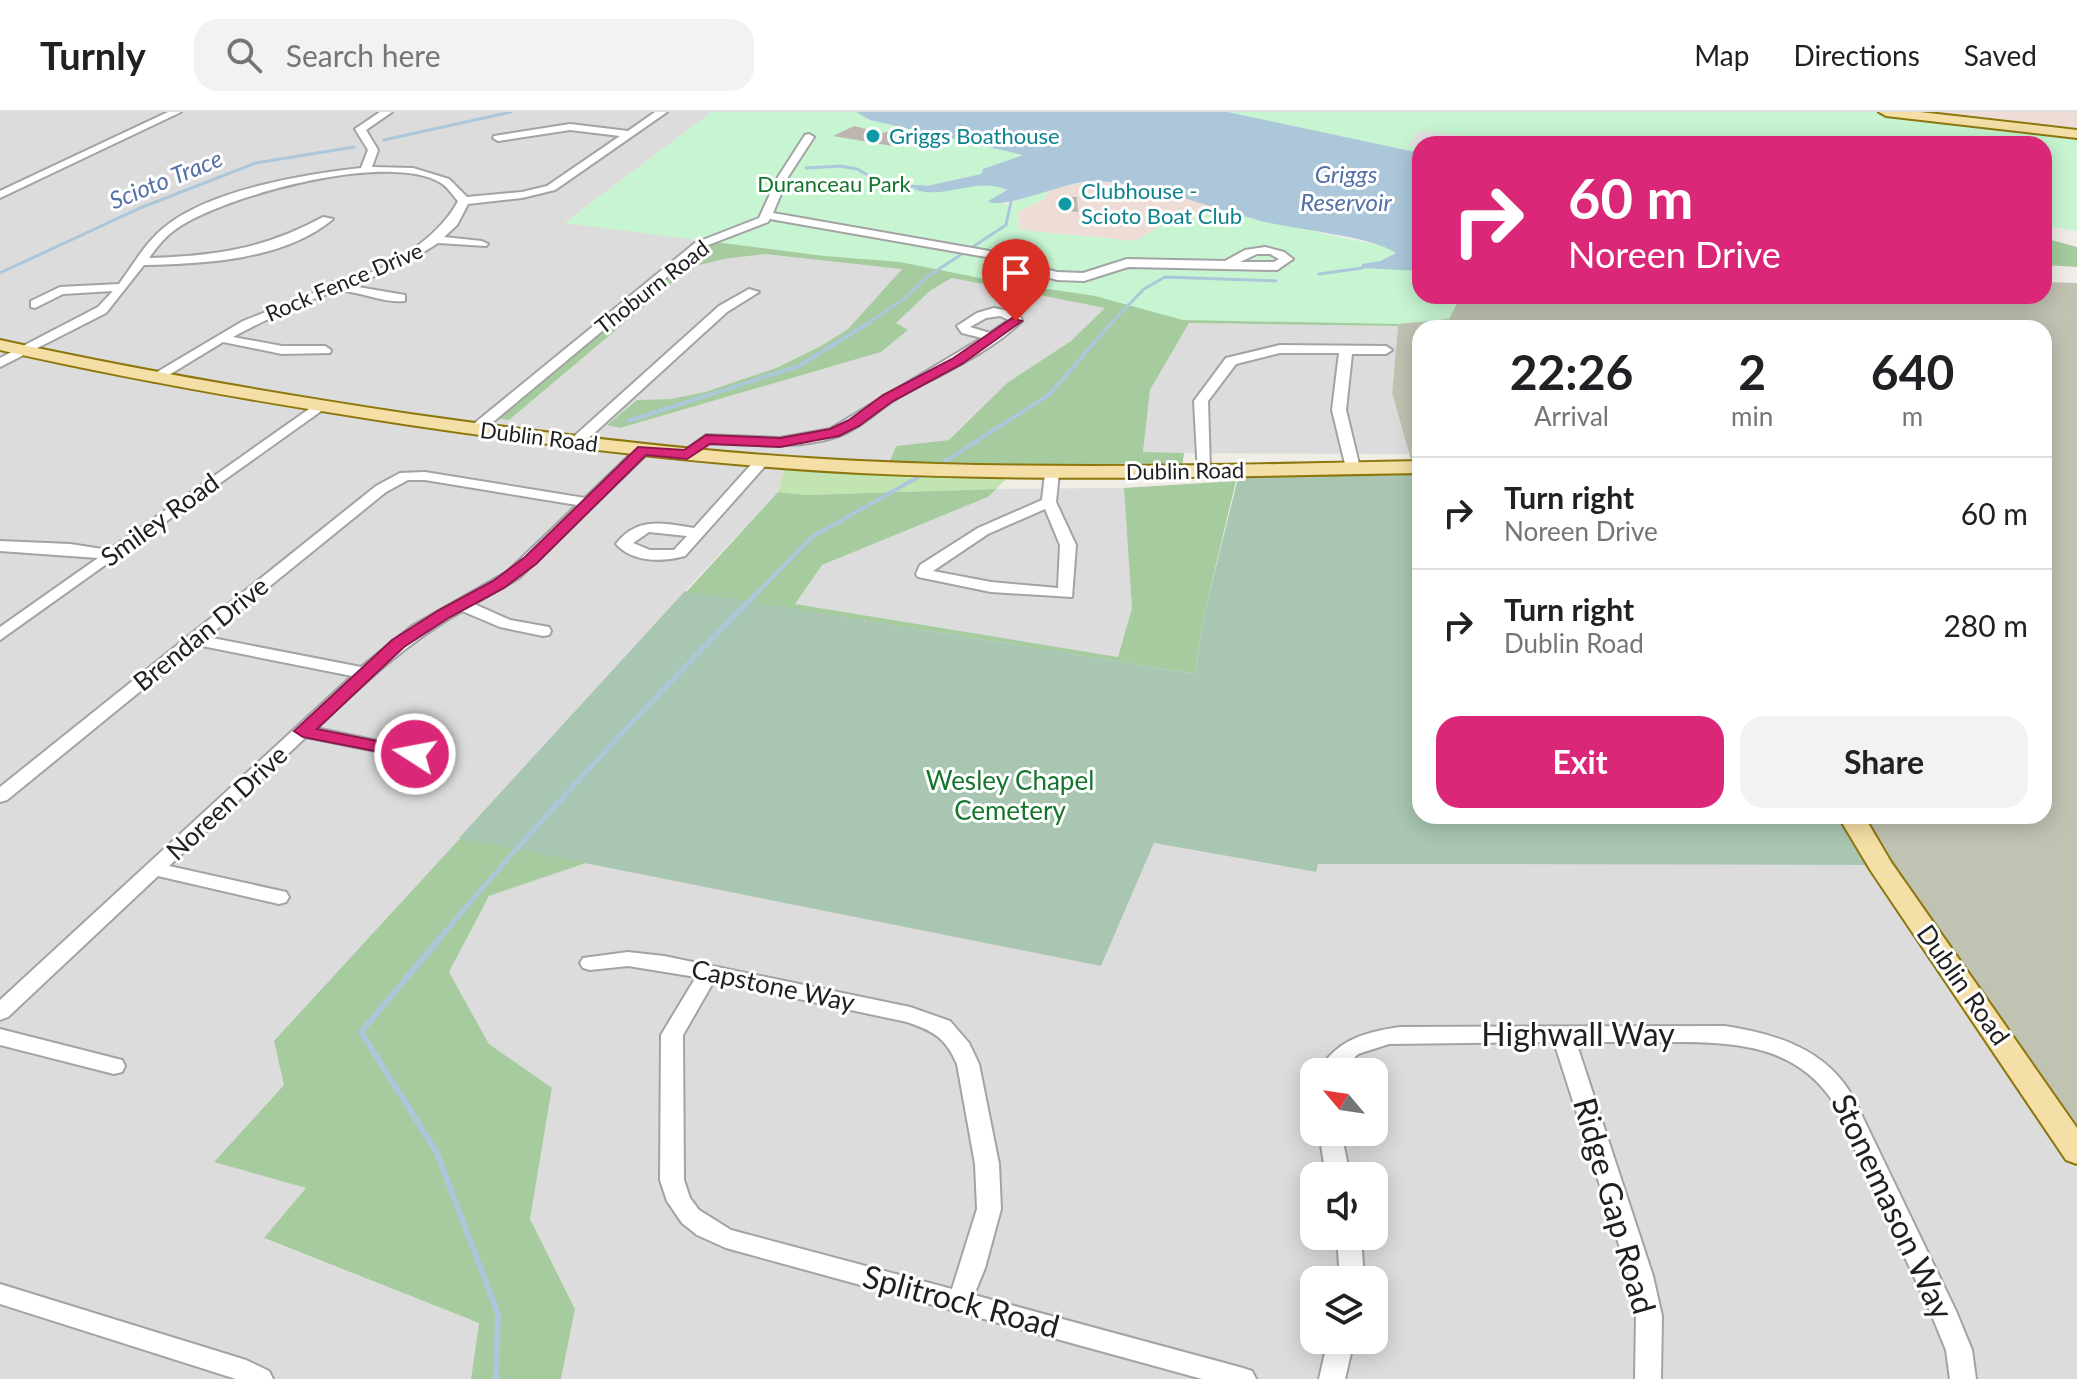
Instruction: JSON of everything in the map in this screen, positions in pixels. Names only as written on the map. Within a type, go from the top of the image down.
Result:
[{"type":"main road","points":[[1886,112],[2077,134]]},
{"type":"main road","name":"Dublin Road","points":[[0,345],[154,378],[319,406],[575,443],[762,461],[1052,473],[1412,467]]},
{"type":"main road","name":"Dublin Road","points":[[1856,824],[1880,865],[2077,1152]]},
{"type":"street","points":[[0,195],[176,112]]},
{"type":"street","points":[[365,170],[373,150],[360,129],[387,112]]},
{"type":"street","points":[[0,363],[82,322],[110,303],[172,226],[208,207],[285,183],[365,170],[431,176],[460,191],[464,201],[522,195],[551,188],[662,112]]},
{"type":"street","points":[[498,138],[570,127],[630,134]]},
{"type":"street","points":[[809,137],[783,177],[767,215],[995,255],[1030,270],[1071,277],[1094,275],[1127,263],[1228,265]]},
{"type":"street","name":"Rock Fence Drive","points":[[154,378],[263,316],[405,259],[438,240],[457,220],[464,201]]},
{"type":"street","name":"Thoburn Road","points":[[476,429],[697,246],[757,223],[767,215]]},
{"type":"street","points":[[142,262],[245,256],[297,237],[327,219]]},
{"type":"street","points":[[438,240],[482,244]]},
{"type":"street","points":[[337,285],[361,293],[401,298]]},
{"type":"street","points":[[35,304],[60,291],[123,287]]},
{"type":"street","points":[[575,443],[723,309],[753,292]]},
{"type":"street","points":[[687,454],[706,439],[780,442],[834,433],[992,337]]},
{"type":"street","points":[[220,338],[282,350],[325,350]]},
{"type":"street","points":[[1203,471],[1201,401],[1231,361],[1280,349],[1386,350]]},
{"type":"street","points":[[1346,350],[1339,410],[1353,468]]},
{"type":"street","name":"Smiley Road","points":[[0,635],[319,406]]},
{"type":"street","name":"Noreen Drive","points":[[0,1012],[364,673],[418,629],[513,575],[643,450]]},
{"type":"street","points":[[697,533],[762,461]]},
{"type":"street","points":[[1049,502],[983,531],[923,572],[929,576],[991,587],[1062,596],[1067,592],[1068,545],[1049,502],[1052,473]]},
{"type":"street","name":"Brendan Drive","points":[[0,796],[381,489],[405,476],[425,476],[590,503]]},
{"type":"street","points":[[0,546],[112,555]]},
{"type":"street","points":[[462,605],[506,624],[543,631]]},
{"type":"street","points":[[195,640],[364,673]]},
{"type":"street","points":[[303,731],[415,754]]},
{"type":"street","points":[[156,869],[279,897]]},
{"type":"street","name":"Capstone Way","points":[[590,963],[628,959],[709,972],[910,1015],[942,1026],[968,1064],[989,1183],[989,1209],[984,1235],[959,1302]]},
{"type":"street","name":"Splitrock Road","points":[[709,972],[678,1020],[670,1048],[672,1180],[676,1198],[685,1213],[702,1228],[726,1238],[1243,1379]]},
{"type":"street","name":"Highwall Way","points":[[1339,1058],[1359,1043],[1400,1035],[1725,1034],[1761,1039],[1795,1053]]},
{"type":"street","name":"Ridge Gap Road","points":[[1563,1035],[1641,1276],[1649,1316],[1648,1379]]},
{"type":"street","points":[[0,1037],[114,1066]]},
{"type":"street","name":"Stonemason Way","points":[[1795,1053],[1824,1073],[1842,1097],[1943,1311],[1959,1350],[1963,1379]]},
{"type":"street","points":[[0,1294],[246,1371],[260,1379]]},
{"type":"street","points":[[1332,1379],[1338,1354]]},
{"type":"shaded area","points":[[0,112],[712,112],[566,222],[706,241],[509,420],[691,267],[724,259],[765,253],[903,268],[848,329],[821,346],[776,368],[705,392],[671,399],[637,400],[608,425],[620,428],[881,352],[907,331],[896,323],[931,290],[952,278],[1106,308],[1071,341],[1007,383],[949,440],[896,446],[885,473],[785,467],[778,492],[685,591],[284,1085],[215,1161],[306,1188],[265,1239],[479,1323],[471,1379],[0,1379]]},
{"type":"shaded area","points":[[1921,112],[2077,112],[2077,126],[2075,129]]},
{"type":"shaded area","points":[[1419,130],[1469,136],[1414,136]]},
{"type":"shaded area","points":[[1098,180],[1213,205],[1202,214],[1175,217],[1136,241],[1019,230],[1018,212],[1045,198],[1050,189]]},
{"type":"shaded area","points":[[2052,282],[2077,283],[2077,1152],[1856,824],[2052,824],[2052,320],[1412,320],[1412,463],[1392,393],[1398,326],[1412,288],[1412,304],[2052,304]]},
{"type":"shaded area","points":[[1189,323],[1398,326],[1392,393],[1409,454],[1143,453],[1150,390]]},
{"type":"shaded area","points":[[1124,488],[1132,608],[1118,657],[794,604],[822,565],[988,497],[996,489]]},
{"type":"shaded area","points":[[1154,843],[1315,872],[1318,864],[1869,865],[2077,1169],[2077,1379],[561,1379],[575,1308],[530,1219],[552,1089],[489,1044],[449,972],[489,896],[586,863],[1101,966]]},
{"type":"green space","name":"Duranceau Park","points":[[712,112],[856,112],[870,120],[1020,152],[1023,155],[983,169],[981,174],[914,189],[991,184],[1007,189],[995,197],[1006,205],[1050,189],[1045,198],[1018,212],[1019,230],[1136,241],[1175,217],[1202,214],[1213,205],[1254,219],[1387,247],[1397,252],[1380,261],[1362,264],[1412,271],[1412,304],[1457,304],[1449,319],[1412,320],[1412,323],[1398,324],[1183,320],[1095,296],[900,262],[824,256],[565,223]]},
{"type":"green space","points":[[1228,112],[1886,112],[2077,134],[2077,231],[2052,227],[2052,136],[1412,136],[1412,151]]},
{"type":"green space","points":[[2052,240],[2077,247],[2077,267],[2052,265]]},
{"type":"green space","points":[[706,241],[900,261],[919,250],[1398,311],[1398,326],[1189,323],[1150,390],[1143,452],[1184,453],[1182,467],[889,463],[896,446],[949,440],[1007,383],[1071,341],[1105,308],[952,278],[931,290],[896,323],[908,330],[881,352],[620,428],[607,425],[637,400],[671,399],[705,392],[776,368],[821,346],[848,329],[902,269],[765,254],[691,267],[509,420],[495,418]]},
{"type":"green space","points":[[785,467],[1009,476],[996,489],[806,495],[778,492]]},
{"type":"green space","name":"Wesley Chapel Cemetery","points":[[1412,467],[1412,824],[1856,824],[1880,865],[1318,864],[1316,872],[1154,843],[1101,966],[459,838],[685,591],[1195,674],[1204,615],[1240,470]]},
{"type":"green space","points":[[1236,481],[1204,615],[1195,674],[831,615],[627,871],[586,863],[489,896],[449,972],[489,1044],[552,1088],[530,1219],[575,1309],[561,1379],[471,1379],[479,1323],[264,1238],[306,1188],[214,1162],[284,1085],[274,1041],[778,492],[806,495],[996,489],[988,497],[822,565],[795,604],[1118,657],[1132,608],[1124,488]]},
{"type":"water","name":"Griggs Reservoir","points":[[856,112],[1228,112],[1412,151],[1412,271],[1362,268],[1362,264],[1380,261],[1396,253],[1368,242],[1269,223],[1119,183],[1087,181],[996,203],[988,201],[1007,190],[996,186],[937,192],[913,189],[981,174],[983,169],[1023,155],[870,120]]},
{"type":"building","name":"Griggs Boathouse","points":[[854,126],[912,138],[892,146],[833,136]]},
{"type":"building","name":"Clubhouse - Scioto Boat Club","points":[[1057,197],[1077,197],[1078,212],[1057,210]]},
{"type":"waterway","name":"Scioto Trace","points":[[384,140],[511,112]]},
{"type":"waterway","name":"Scioto Trace","points":[[0,273],[140,208],[256,163],[354,147]]},
{"type":"waterway","points":[[806,168],[840,166],[857,169],[886,185],[925,187]]},
{"type":"waterway","points":[[869,323],[905,298],[927,277],[1006,225],[1012,197]]},
{"type":"waterway","points":[[1319,274],[1362,268]]},
{"type":"waterway","points":[[1110,324],[1144,289],[1165,277],[1276,281]]},
{"type":"waterway","points":[[944,462],[1050,394],[1112,322]]},
{"type":"waterway","points":[[628,421],[799,366],[869,323]]},
{"type":"waterway","points":[[756,594],[812,537],[920,476]]},
{"type":"waterway","points":[[439,939],[595,762],[758,592]]},
{"type":"waterway","points":[[441,937],[361,1032],[437,1153],[498,1314],[496,1379]]},
{"type":"place","name":"Griggs Boathouse","points":[[873,136]]},
{"type":"place","name":"Clubhouse - Scioto Boat Club","points":[[1065,204]]},
{"type":"route","points":[[415,754],[303,731],[398,643],[444,613],[498,585],[531,561],[643,450],[687,454],[706,439],[780,442],[834,433],[854,423],[888,398],[957,361],[1016,321]]}]
